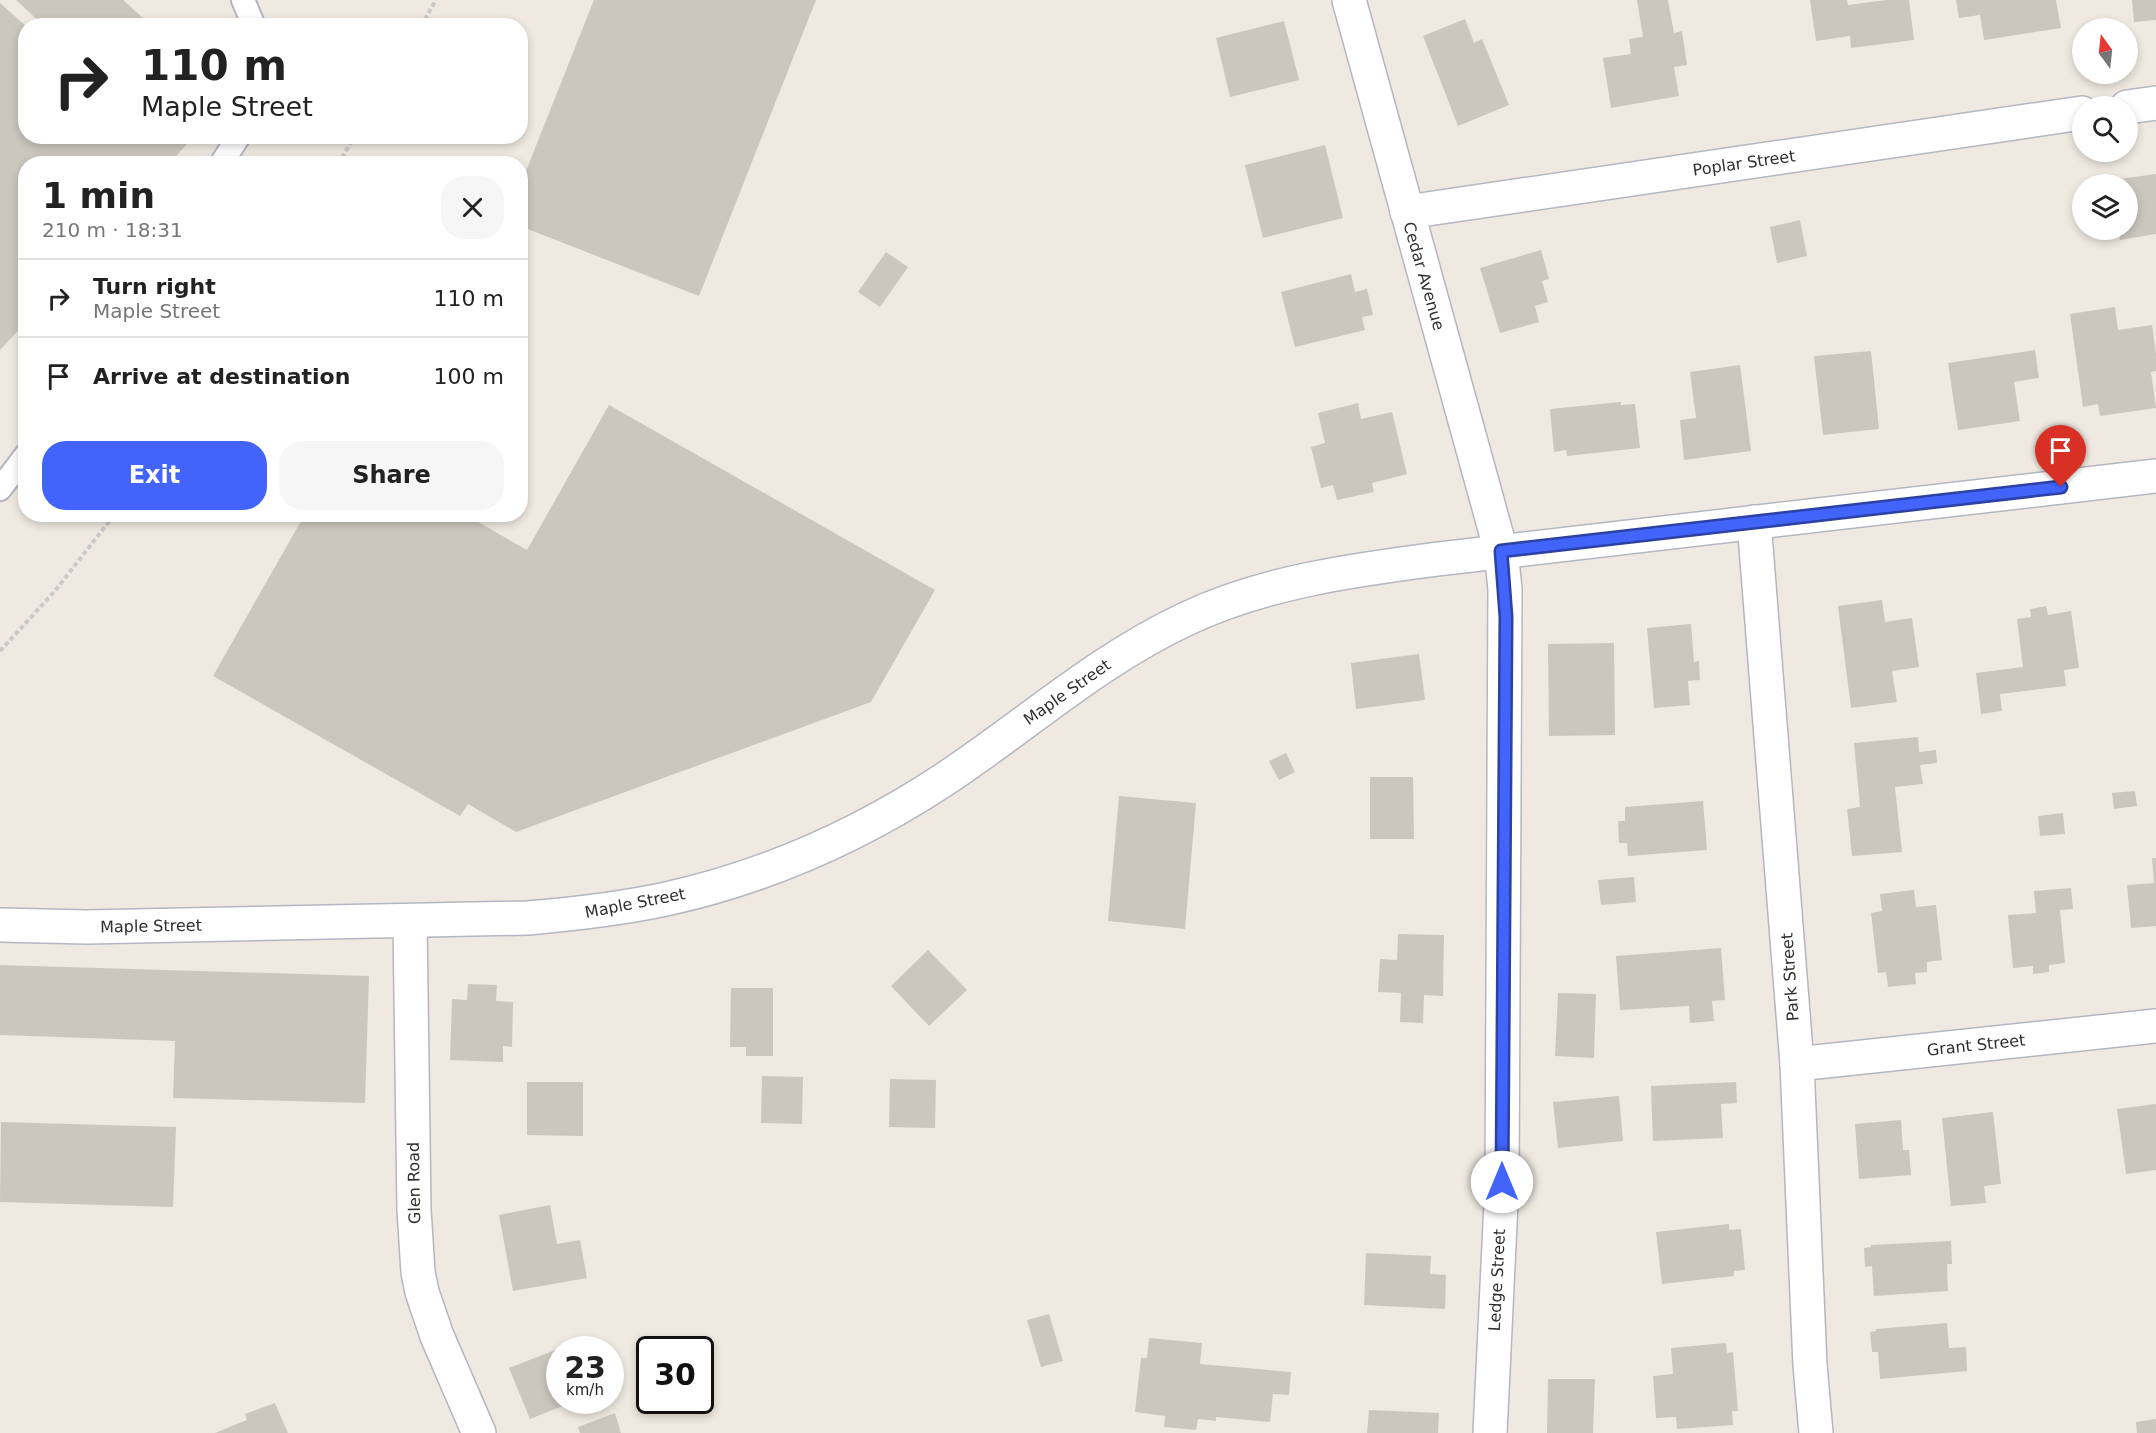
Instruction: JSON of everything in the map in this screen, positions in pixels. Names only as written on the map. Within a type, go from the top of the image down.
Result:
[{"type":"street","name":"Cedar Avenue","points":[[1349,0],[1501,551]]},
{"type":"street","points":[[2138,105],[2156,103]]},
{"type":"street","name":"Poplar Street","points":[[1407,212],[2072,114]]},
{"type":"street","name":"Maple Street","points":[[0,925],[87,927],[528,918],[624,907],[667,899],[728,882],[816,851],[922,793],[1117,657],[1185,619],[1240,598],[1301,582],[1386,566],[2156,476]]},
{"type":"street","name":"Park Street","points":[[1754,522],[1797,1064],[1810,1365],[1816,1433]]},
{"type":"street","name":"Ledge Street","points":[[1490,1433],[1502,1182],[1506,617],[1501,551]]},
{"type":"street","name":"Glen Road","points":[[410,921],[414,1198],[418,1272],[422,1292],[437,1336],[479,1433]]},
{"type":"street","name":"Grant Street","points":[[1797,1064],[2156,1026]]},
{"type":"lane","points":[[243,0],[251,18]]},
{"type":"lane","points":[[0,489],[18,465]]},
{"type":"path","points":[[426,18],[436,0]]},
{"type":"path","points":[[0,651],[54,592],[109,522]]},
{"type":"building","points":[[16,0],[123,0],[143,18],[35,18]]},
{"type":"building","points":[[594,0],[816,0],[699,296],[528,229],[528,166]]},
{"type":"building","points":[[1637,0],[1668,0],[1674,33],[1682,31],[1687,65],[1674,67],[1679,96],[1611,108],[1603,58],[1631,54],[1629,39],[1643,37]]},
{"type":"building","points":[[1810,0],[1847,0],[1848,5],[1886,0],[1909,0],[1914,40],[1851,48],[1850,36],[1816,41]]},
{"type":"building","points":[[1956,0],[2056,0],[2061,28],[1984,40],[1980,15],[1959,18]]},
{"type":"building","points":[[2132,0],[2156,0],[2156,20],[2138,22],[2138,18],[2134,18]]},
{"type":"building","points":[[0,3],[18,19],[18,144],[187,144],[176,156],[18,156],[18,331],[0,350]]},
{"type":"building","points":[[1465,19],[1474,43],[1482,39],[1509,105],[1458,126],[1423,36]]},
{"type":"building","points":[[1284,21],[1299,80],[1230,97],[1216,38]]},
{"type":"building","points":[[1325,145],[1343,218],[1263,238],[1245,165]]},
{"type":"building","points":[[2156,174],[2156,234],[2138,237],[2138,176]]},
{"type":"building","points":[[1800,220],[1807,256],[1777,263],[1770,227]]},
{"type":"building","points":[[1541,250],[1549,279],[1542,281],[1548,302],[1535,306],[1539,322],[1500,333],[1480,268]]},
{"type":"building","points":[[886,252],[908,267],[880,307],[858,292]]},
{"type":"building","points":[[1351,274],[1355,292],[1367,289],[1373,315],[1362,317],[1365,330],[1295,347],[1281,292]]},
{"type":"building","points":[[2115,307],[2118,330],[2152,325],[2156,371],[2151,372],[2156,408],[2100,416],[2098,404],[2083,407],[2070,314]]},
{"type":"building","points":[[2035,350],[2039,378],[2014,382],[2020,421],[1958,430],[1948,363]]},
{"type":"building","points":[[1871,351],[1879,429],[1823,435],[1814,356]]},
{"type":"building","points":[[1740,365],[1751,451],[1684,460],[1680,420],[1696,418],[1690,372]]},
{"type":"building","points":[[1621,402],[1621,405],[1635,404],[1640,448],[1567,456],[1566,450],[1554,452],[1550,409]]},
{"type":"building","points":[[1358,403],[1361,419],[1392,412],[1407,474],[1372,483],[1374,492],[1337,500],[1333,485],[1321,488],[1311,447],[1325,443],[1318,413]]},
{"type":"building","points":[[609,405],[935,590],[871,702],[516,832],[468,804],[460,816],[213,676],[300,522],[478,522],[527,550]]},
{"type":"building","points":[[1882,600],[1885,622],[1912,618],[1919,667],[1892,671],[1897,702],[1851,708],[1838,606]]},
{"type":"building","points":[[2046,606],[2048,615],[2071,611],[2079,668],[2064,670],[2066,686],[2000,694],[2002,711],[1981,714],[1976,673],[2023,667],[2017,619],[2031,617],[2030,609]]},
{"type":"building","points":[[1691,624],[1694,662],[1699,661],[1700,680],[1688,681],[1690,705],[1654,708],[1647,628]]},
{"type":"building","points":[[1614,643],[1615,735],[1549,736],[1548,644]]},
{"type":"building","points":[[1419,654],[1425,700],[1356,709],[1351,663]]},
{"type":"building","points":[[1918,737],[1919,752],[1936,750],[1937,763],[1920,765],[1923,784],[1895,787],[1902,852],[1852,856],[1847,809],[1860,807],[1854,743]]},
{"type":"building","points":[[1286,753],[1295,772],[1279,780],[1269,761]]},
{"type":"building","points":[[1370,777],[1413,777],[1414,839],[1370,839]]},
{"type":"building","points":[[2135,791],[2137,806],[2114,809],[2112,793]]},
{"type":"building","points":[[1119,796],[1196,803],[1185,929],[1108,921]]},
{"type":"building","points":[[1703,801],[1707,850],[1628,856],[1627,843],[1619,843],[1618,821],[1625,821],[1625,807]]},
{"type":"building","points":[[2063,813],[2065,834],[2040,836],[2038,816]]},
{"type":"building","points":[[2152,858],[2156,858],[2156,926],[2131,928],[2127,885],[2154,883]]},
{"type":"building","points":[[1634,877],[1636,902],[1601,905],[1598,880]]},
{"type":"building","points":[[2071,888],[2073,909],[2060,910],[2065,963],[2049,965],[2049,972],[2033,974],[2033,966],[2013,968],[2008,915],[2036,913],[2034,891]]},
{"type":"building","points":[[1914,890],[1916,907],[1936,905],[1942,960],[1927,962],[1927,972],[1915,973],[1916,984],[1888,987],[1886,972],[1878,973],[1871,913],[1882,911],[1880,894]]},
{"type":"building","points":[[1398,934],[1444,935],[1443,996],[1424,995],[1423,1023],[1400,1022],[1401,993],[1378,992],[1380,959],[1397,960]]},
{"type":"building","points":[[1721,948],[1725,1000],[1712,1001],[1714,1021],[1690,1023],[1689,1006],[1620,1010],[1616,956]]},
{"type":"building","points":[[928,950],[967,990],[929,1026],[891,986]]},
{"type":"building","points":[[0,965],[369,976],[365,1103],[173,1098],[175,1041],[0,1035]]},
{"type":"building","points":[[468,984],[497,985],[496,1001],[513,1002],[512,1047],[503,1046],[503,1062],[450,1060],[452,999],[467,1000]]},
{"type":"building","points":[[731,988],[773,988],[773,1056],[746,1056],[746,1047],[730,1047]]},
{"type":"building","points":[[1558,993],[1596,994],[1594,1058],[1555,1056]]},
{"type":"building","points":[[762,1076],[803,1077],[802,1124],[761,1123]]},
{"type":"building","points":[[890,1079],[936,1080],[935,1128],[889,1127]]},
{"type":"building","points":[[527,1082],[583,1082],[583,1136],[527,1135]]},
{"type":"building","points":[[1736,1082],[1737,1103],[1721,1104],[1723,1138],[1653,1141],[1651,1086]]},
{"type":"building","points":[[1619,1096],[1623,1141],[1558,1148],[1553,1102]]},
{"type":"building","points":[[2156,1104],[2156,1170],[2126,1174],[2117,1109]]},
{"type":"building","points":[[1993,1112],[2001,1184],[1984,1186],[1986,1203],[1951,1206],[1942,1118]]},
{"type":"building","points":[[1901,1120],[1903,1150],[1909,1150],[1911,1175],[1859,1179],[1855,1124]]},
{"type":"building","points":[[1,1122],[176,1127],[173,1207],[0,1202]]},
{"type":"building","points":[[550,1205],[557,1244],[580,1240],[587,1278],[513,1291],[499,1215]]},
{"type":"building","points":[[1729,1224],[1729,1230],[1741,1229],[1745,1270],[1734,1271],[1734,1276],[1662,1284],[1656,1232]]},
{"type":"building","points":[[1951,1241],[1952,1264],[1947,1264],[1948,1291],[1874,1296],[1872,1266],[1865,1267],[1864,1248],[1871,1247],[1871,1245]]},
{"type":"building","points":[[1366,1253],[1431,1256],[1430,1274],[1446,1275],[1445,1309],[1364,1305]]},
{"type":"building","points":[[1049,1314],[1063,1361],[1041,1367],[1027,1320]]},
{"type":"building","points":[[1947,1323],[1949,1348],[1966,1347],[1967,1371],[1880,1379],[1878,1352],[1872,1352],[1870,1332],[1876,1329]]},
{"type":"building","points":[[1149,1338],[1202,1343],[1200,1364],[1291,1372],[1289,1395],[1273,1394],[1270,1422],[1216,1417],[1216,1421],[1198,1419],[1196,1430],[1164,1427],[1165,1416],[1135,1412],[1141,1358],[1147,1358]]},
{"type":"building","points":[[1726,1343],[1727,1353],[1733,1352],[1738,1411],[1732,1411],[1733,1425],[1677,1429],[1676,1417],[1656,1418],[1653,1376],[1673,1374],[1671,1348]]},
{"type":"building","points":[[546,1354],[546,1413],[530,1419],[509,1368]]},
{"type":"building","points":[[1548,1379],[1595,1379],[1593,1433],[1547,1433]]},
{"type":"building","points":[[275,1403],[288,1433],[215,1433],[247,1420],[245,1414]]},
{"type":"building","points":[[1369,1410],[1439,1413],[1438,1433],[1367,1433]]},
{"type":"building","points":[[615,1414],[621,1433],[580,1433],[578,1427]]},
{"type":"building","points":[[2156,1419],[2156,1433],[2137,1433],[2136,1422]]},
{"type":"route","points":[[1502,1182],[1506,617],[1501,551],[2061,487]]}]
